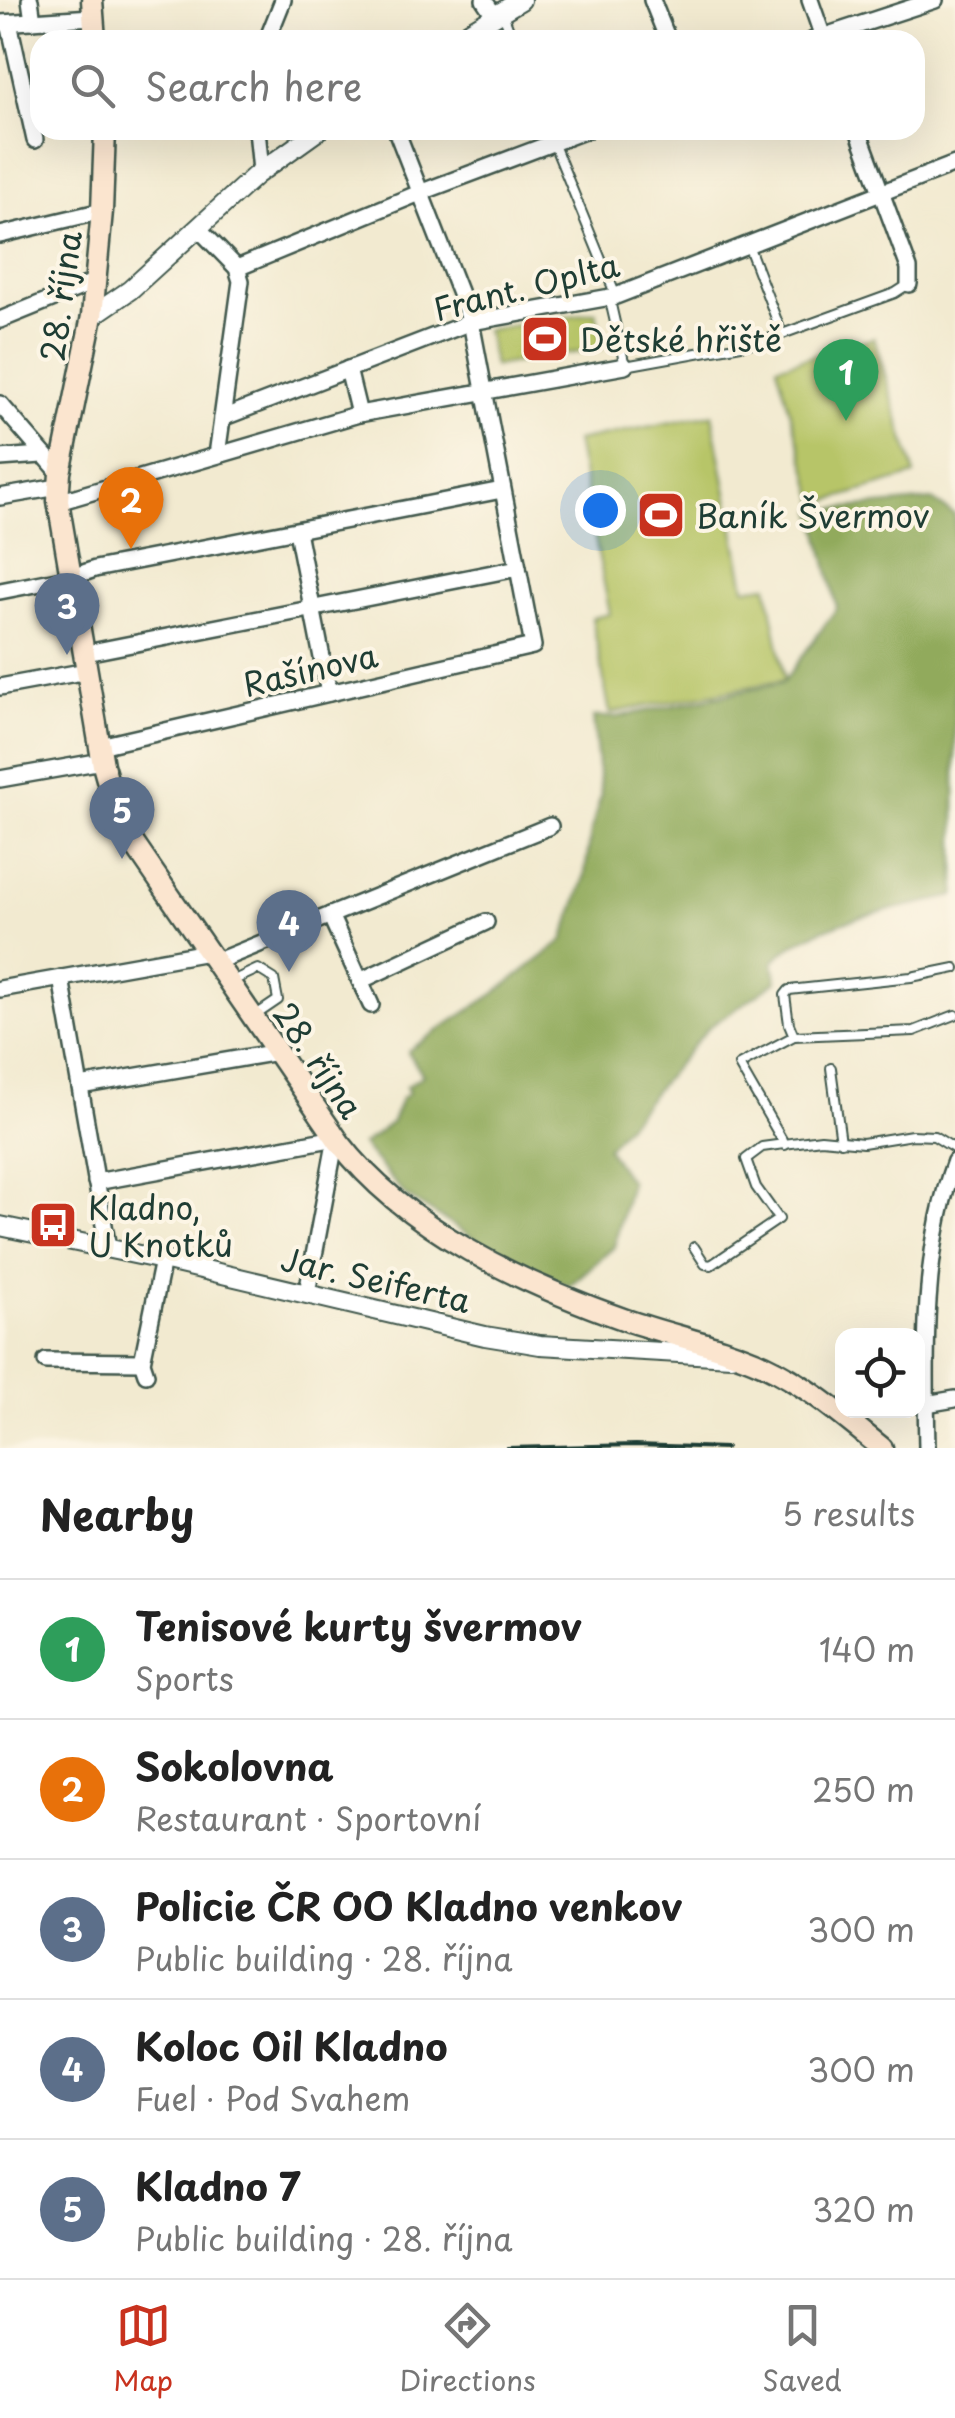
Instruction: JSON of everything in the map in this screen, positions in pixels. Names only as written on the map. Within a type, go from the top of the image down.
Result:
[{"type":"main road","name":"28. října","points":[[104,140],[92,316],[59,488],[101,753],[114,804],[127,832],[336,1138],[376,1183],[460,1244],[579,1302],[743,1357],[800,1386],[882,1448]]},
{"type":"street","points":[[30,0],[33,21]]},
{"type":"street","points":[[271,30],[283,0]]},
{"type":"street","points":[[468,30],[493,9],[522,0]]},
{"type":"street","points":[[652,0],[664,30]]},
{"type":"street","points":[[810,0],[818,30]]},
{"type":"street","points":[[847,30],[935,0]]},
{"type":"street","points":[[30,121],[4,23],[92,9]]},
{"type":"street","points":[[258,140],[260,171]]},
{"type":"street","points":[[92,316],[130,290],[260,171],[305,140]]},
{"type":"street","points":[[0,687],[87,662],[312,609],[518,568],[472,322],[400,140]]},
{"type":"street","points":[[237,268],[543,140]]},
{"type":"street","points":[[862,140],[909,268],[910,284]]},
{"type":"street","name":"Frant. Oplta","points":[[222,418],[472,322],[616,296],[955,164]]},
{"type":"street","points":[[0,235],[102,211]]},
{"type":"street","points":[[198,228],[237,268],[241,280],[217,455]]},
{"type":"street","points":[[0,320],[96,280]]},
{"type":"street","points":[[0,496],[59,488],[217,455],[359,414],[625,366]]},
{"type":"street","points":[[348,369],[359,414]]},
{"type":"street","points":[[0,404],[42,455],[59,488]]},
{"type":"street","points":[[0,458],[42,455]]},
{"type":"street","points":[[0,591],[502,490]]},
{"type":"street","points":[[296,531],[329,693]]},
{"type":"street","name":"Rašínova","points":[[0,779],[329,693],[533,646],[518,568]]},
{"type":"street","points":[[0,989],[212,957],[330,915],[550,826]]},
{"type":"street","points":[[330,915],[371,1005]]},
{"type":"street","points":[[360,981],[486,922]]},
{"type":"street","points":[[61,978],[108,1248]]},
{"type":"street","points":[[80,1086],[278,1052]]},
{"type":"street","points":[[96,1182],[336,1138],[307,1293]]},
{"type":"street","points":[[927,1448],[926,1322],[941,1211],[955,1161]]},
{"type":"street","name":"Jar. Seiferta","points":[[0,1226],[485,1336],[540,1345],[743,1357]]},
{"type":"street","points":[[46,1361],[144,1368],[163,1260]]},
{"type":"street","points":[[926,1404],[955,1399]]},
{"type":"lane","points":[[551,140],[616,296],[610,305],[625,366],[742,346],[895,293],[910,284]]},
{"type":"lane","points":[[748,245],[782,334]]},
{"type":"lane","points":[[794,1036],[785,995],[789,990],[911,977],[955,968]]},
{"type":"lane","points":[[230,983],[258,969],[274,978],[278,1000],[254,1017]]},
{"type":"lane","points":[[785,1145],[740,1065],[794,1036],[914,1030],[955,1015]]},
{"type":"lane","points":[[830,1068],[841,1142]]},
{"type":"lane","points":[[694,1247],[705,1264],[711,1265],[779,1219],[756,1187],[746,1160],[762,1147],[821,1139],[863,1143],[926,1134],[955,1149]]},
{"type":"green space","name":"Dětské hřiště","points":[[596,312],[603,348],[494,366],[486,330]]},
{"type":"green space","points":[[874,338],[915,475],[817,504],[777,366]]},
{"type":"green space","points":[[712,414],[745,588],[767,585],[785,680],[610,713],[592,618],[610,614],[576,441]]},
{"type":"green space","points":[[932,500],[955,515],[955,896],[832,926],[789,948],[773,962],[777,981],[709,1027],[607,1148],[630,1182],[614,1247],[569,1286],[488,1247],[406,1196],[362,1145],[392,1122],[401,1099],[409,1093],[406,1087],[423,1075],[409,1050],[494,994],[563,941],[584,880],[601,795],[593,717],[617,717],[783,683],[837,608],[814,511]]},
{"type":"railway","points":[[507,1448],[726,1448]]},
{"type":"place","name":"Dětské hřiště","points":[[545,339]]},
{"type":"place","name":"Tenisové kurty švermov","points":[[846,421]]},
{"type":"place","name":"Baník Švermov","points":[[661,515]]},
{"type":"place","name":"Sokolovna","points":[[131,549]]},
{"type":"place","name":"Policie ČR OO Kladno venkov","points":[[67,655]]},
{"type":"place","name":"Kladno 7","points":[[122,859]]},
{"type":"place","name":"Koloc Oil Kladno","points":[[289,972]]},
{"type":"place","name":"Kladno, U Knotků","points":[[53,1225]]}]
